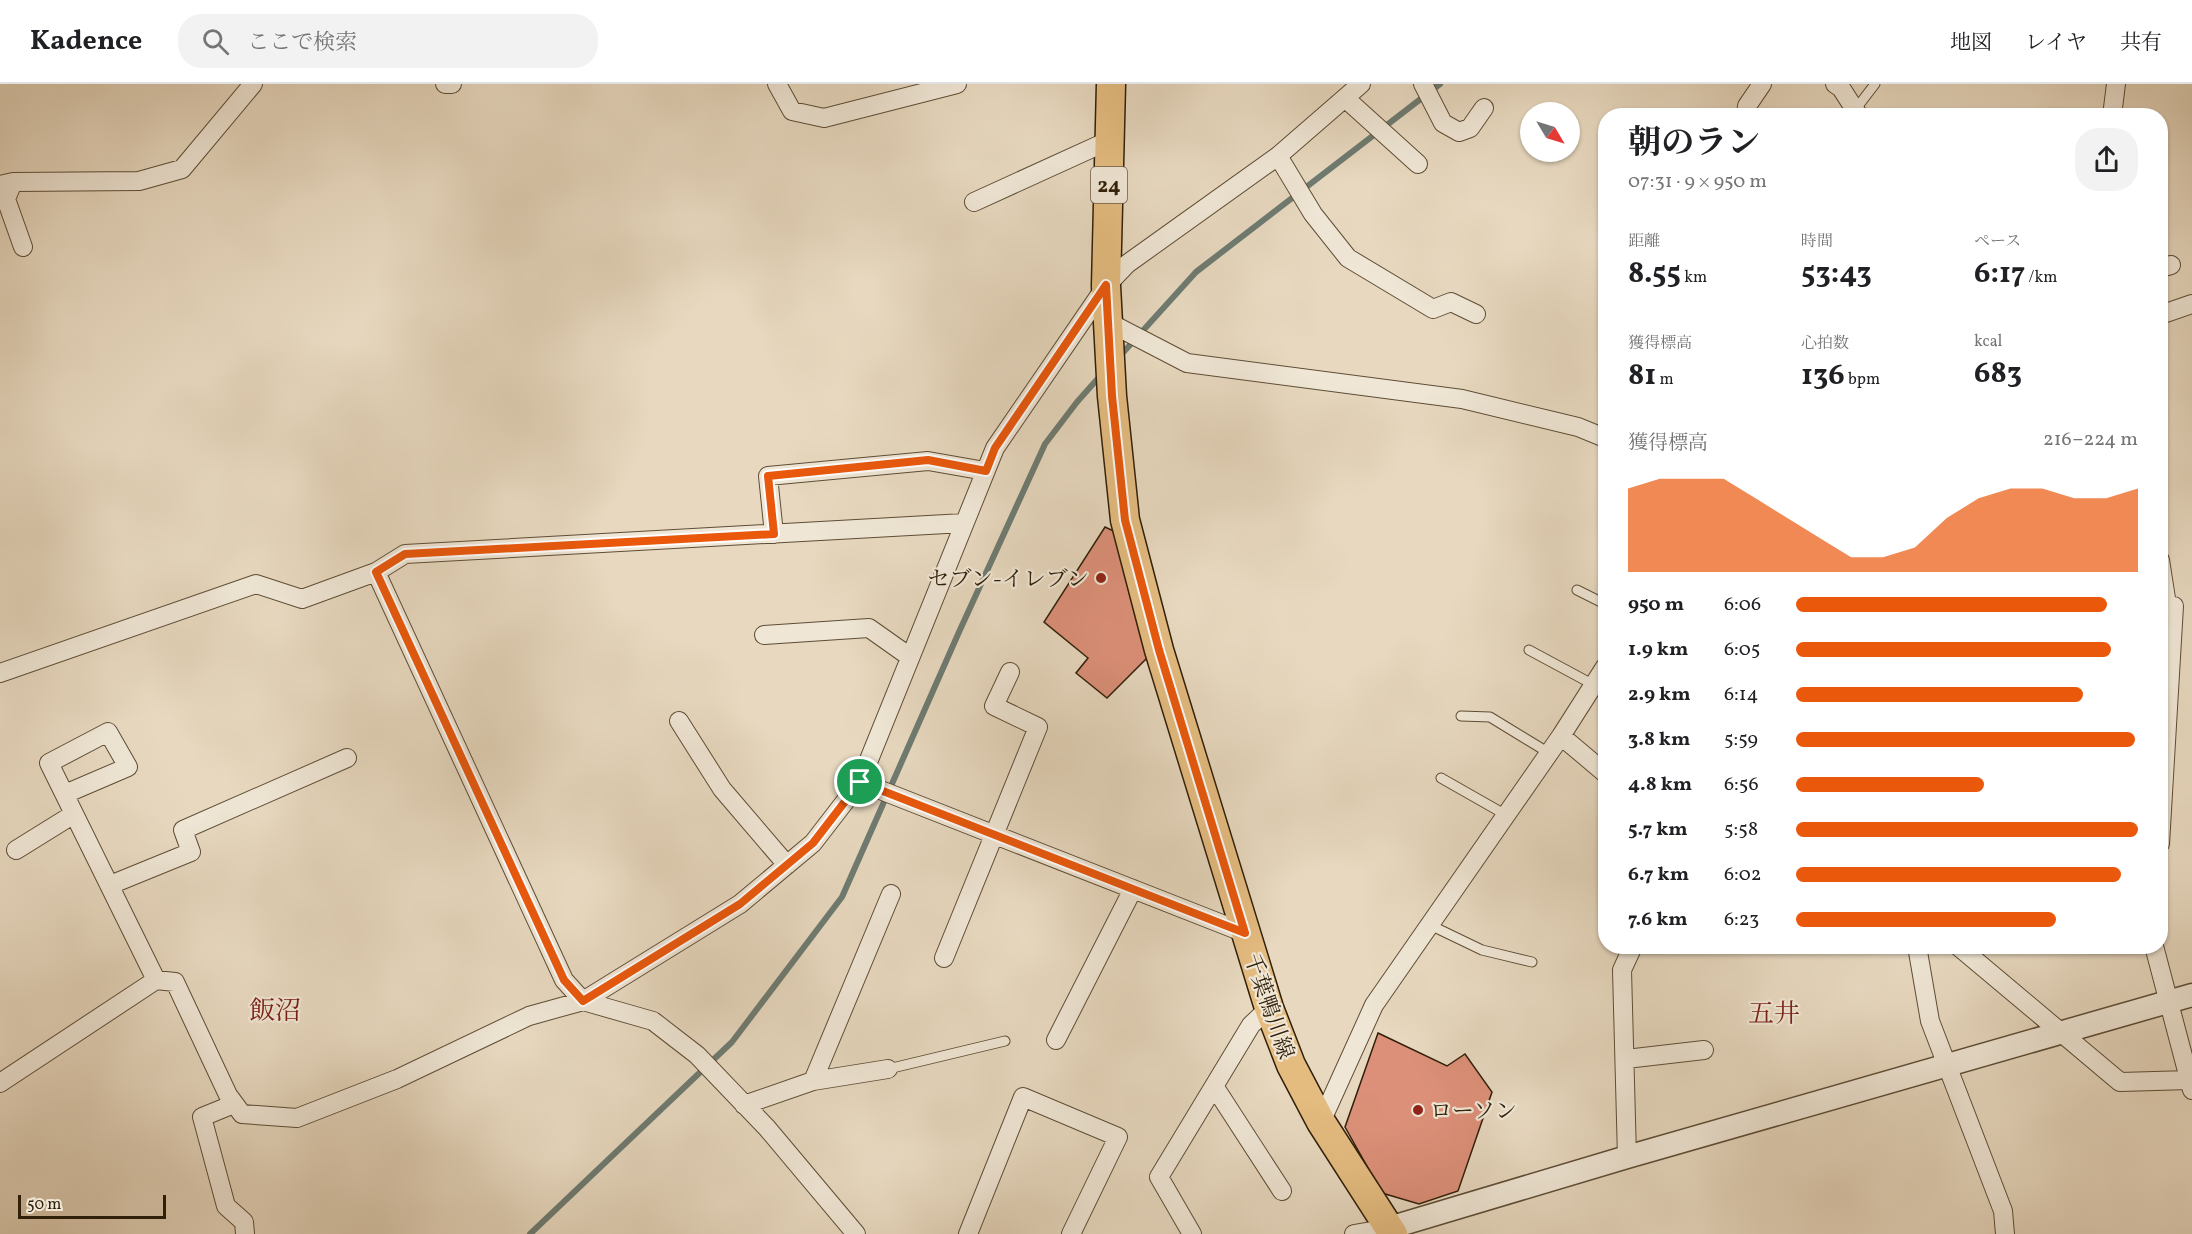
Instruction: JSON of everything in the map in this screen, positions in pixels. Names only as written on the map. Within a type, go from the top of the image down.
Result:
[{"type":"main road","name":"千葉鴨川線","points":[[1111,84],[1106,285],[1112,396],[1125,520],[1159,650],[1269,1008],[1291,1065],[1321,1122],[1391,1231]]},
{"type":"street","points":[[23,247],[6,199],[6,183],[140,181],[182,170],[253,84]]},
{"type":"street","points":[[445,84],[452,84]]},
{"type":"street","points":[[777,84],[792,111],[824,118],[957,84]]},
{"type":"street","points":[[0,1083],[156,980],[175,982],[228,1095],[242,1114],[297,1118],[397,1079],[530,1016],[583,1001],[740,904],[813,843],[860,782],[995,448],[1106,285],[1127,264],[1278,156],[1361,84]]},
{"type":"street","points":[[1423,84],[1443,123],[1459,132],[1470,128],[1484,108]]},
{"type":"street","points":[[1747,108],[1762,84]]},
{"type":"street","points":[[1835,84],[1841,88],[1854,108]]},
{"type":"street","points":[[2113,108],[2116,84]]},
{"type":"street","points":[[1345,98],[1418,164]]},
{"type":"street","points":[[974,202],[1110,140]]},
{"type":"street","points":[[1278,156],[1313,214],[1348,258],[1433,309],[1451,302],[1476,314]]},
{"type":"street","points":[[2168,312],[2192,304]]},
{"type":"street","points":[[1108,322],[1187,363],[1462,399],[1598,432]]},
{"type":"street","points":[[774,534],[768,476],[928,460],[986,471]]},
{"type":"street","points":[[0,673],[256,584],[302,599],[376,572],[405,554],[964,523]]},
{"type":"street","points":[[376,572],[564,980],[583,1001],[653,1021],[697,1054],[856,1234]]},
{"type":"street","points":[[2168,588],[2173,605],[2168,697]]},
{"type":"street","points":[[764,635],[869,628],[910,657]]},
{"type":"street","points":[[944,958],[1038,727],[994,706],[1010,672]]},
{"type":"street","points":[[1321,1122],[1374,1005],[1561,736],[1598,679]]},
{"type":"street","points":[[679,721],[722,789],[787,865]]},
{"type":"street","points":[[1561,736],[1598,767]]},
{"type":"street","points":[[110,885],[191,852],[183,830],[346,758]]},
{"type":"street","points":[[860,782],[1245,933]]},
{"type":"street","points":[[65,794],[156,980]]},
{"type":"street","points":[[16,850],[74,814]]},
{"type":"street","points":[[1056,1040],[1133,889]]},
{"type":"street","points":[[813,1081],[891,894]]},
{"type":"street","points":[[1627,1156],[1623,970],[1630,954]]},
{"type":"street","points":[[1918,954],[1930,1021],[2003,1211],[2005,1234]]},
{"type":"street","points":[[1967,954],[2120,1082],[2190,1086],[2156,954]]},
{"type":"street","points":[[1354,1234],[1391,1231],[1627,1156],[2192,995]]},
{"type":"street","points":[[1192,1234],[1159,1177],[1251,1025],[1269,1008]]},
{"type":"street","points":[[1626,1059],[1704,1050]]},
{"type":"street","points":[[744,1105],[813,1081],[888,1069]]},
{"type":"street","points":[[1214,1086],[1282,1191]]},
{"type":"street","points":[[968,1234],[1023,1097],[1118,1137],[1071,1234]]},
{"type":"street","points":[[234,1104],[202,1117],[226,1206],[244,1222],[245,1234]]},
{"type":"lane","points":[[1860,108],[1875,84]]},
{"type":"lane","points":[[1577,590],[1598,600]]},
{"type":"lane","points":[[1529,651],[1594,685]]},
{"type":"lane","points":[[1461,716],[1490,717],[1549,753]]},
{"type":"lane","points":[[1441,778],[1506,815]]},
{"type":"lane","points":[[1431,925],[1482,950],[1532,962]]},
{"type":"lane","points":[[888,1069],[1005,1041]]},
{"type":"building","name":"セブン-イレブン","points":[[1105,527],[1120,534],[1148,657],[1107,698],[1076,673],[1088,658],[1044,622]]},
{"type":"building","name":"ローソン","points":[[1378,1033],[1447,1066],[1465,1054],[1492,1092],[1458,1191],[1419,1204],[1382,1193],[1345,1127]]},
{"type":"waterway","points":[[1119,357],[1196,272],[1440,84]]},
{"type":"waterway","points":[[530,1234],[732,1042],[842,897],[1045,444],[1101,375]]},
{"type":"place","name":"セブン-イレブン","points":[[1101,578]]},
{"type":"place","name":"ローソン","points":[[1418,1110]]},
{"type":"district","name":"飯沼","points":[[275,1010]]},
{"type":"district","name":"五井","points":[[1774,1013]]},
{"type":"route","points":[[1106,285],[1112,396],[1125,520],[1159,650],[1245,933],[860,782],[813,843],[740,904],[583,1001],[564,980],[376,572],[405,554],[774,534],[768,476],[928,460],[986,471],[995,448],[1106,285]]}]
